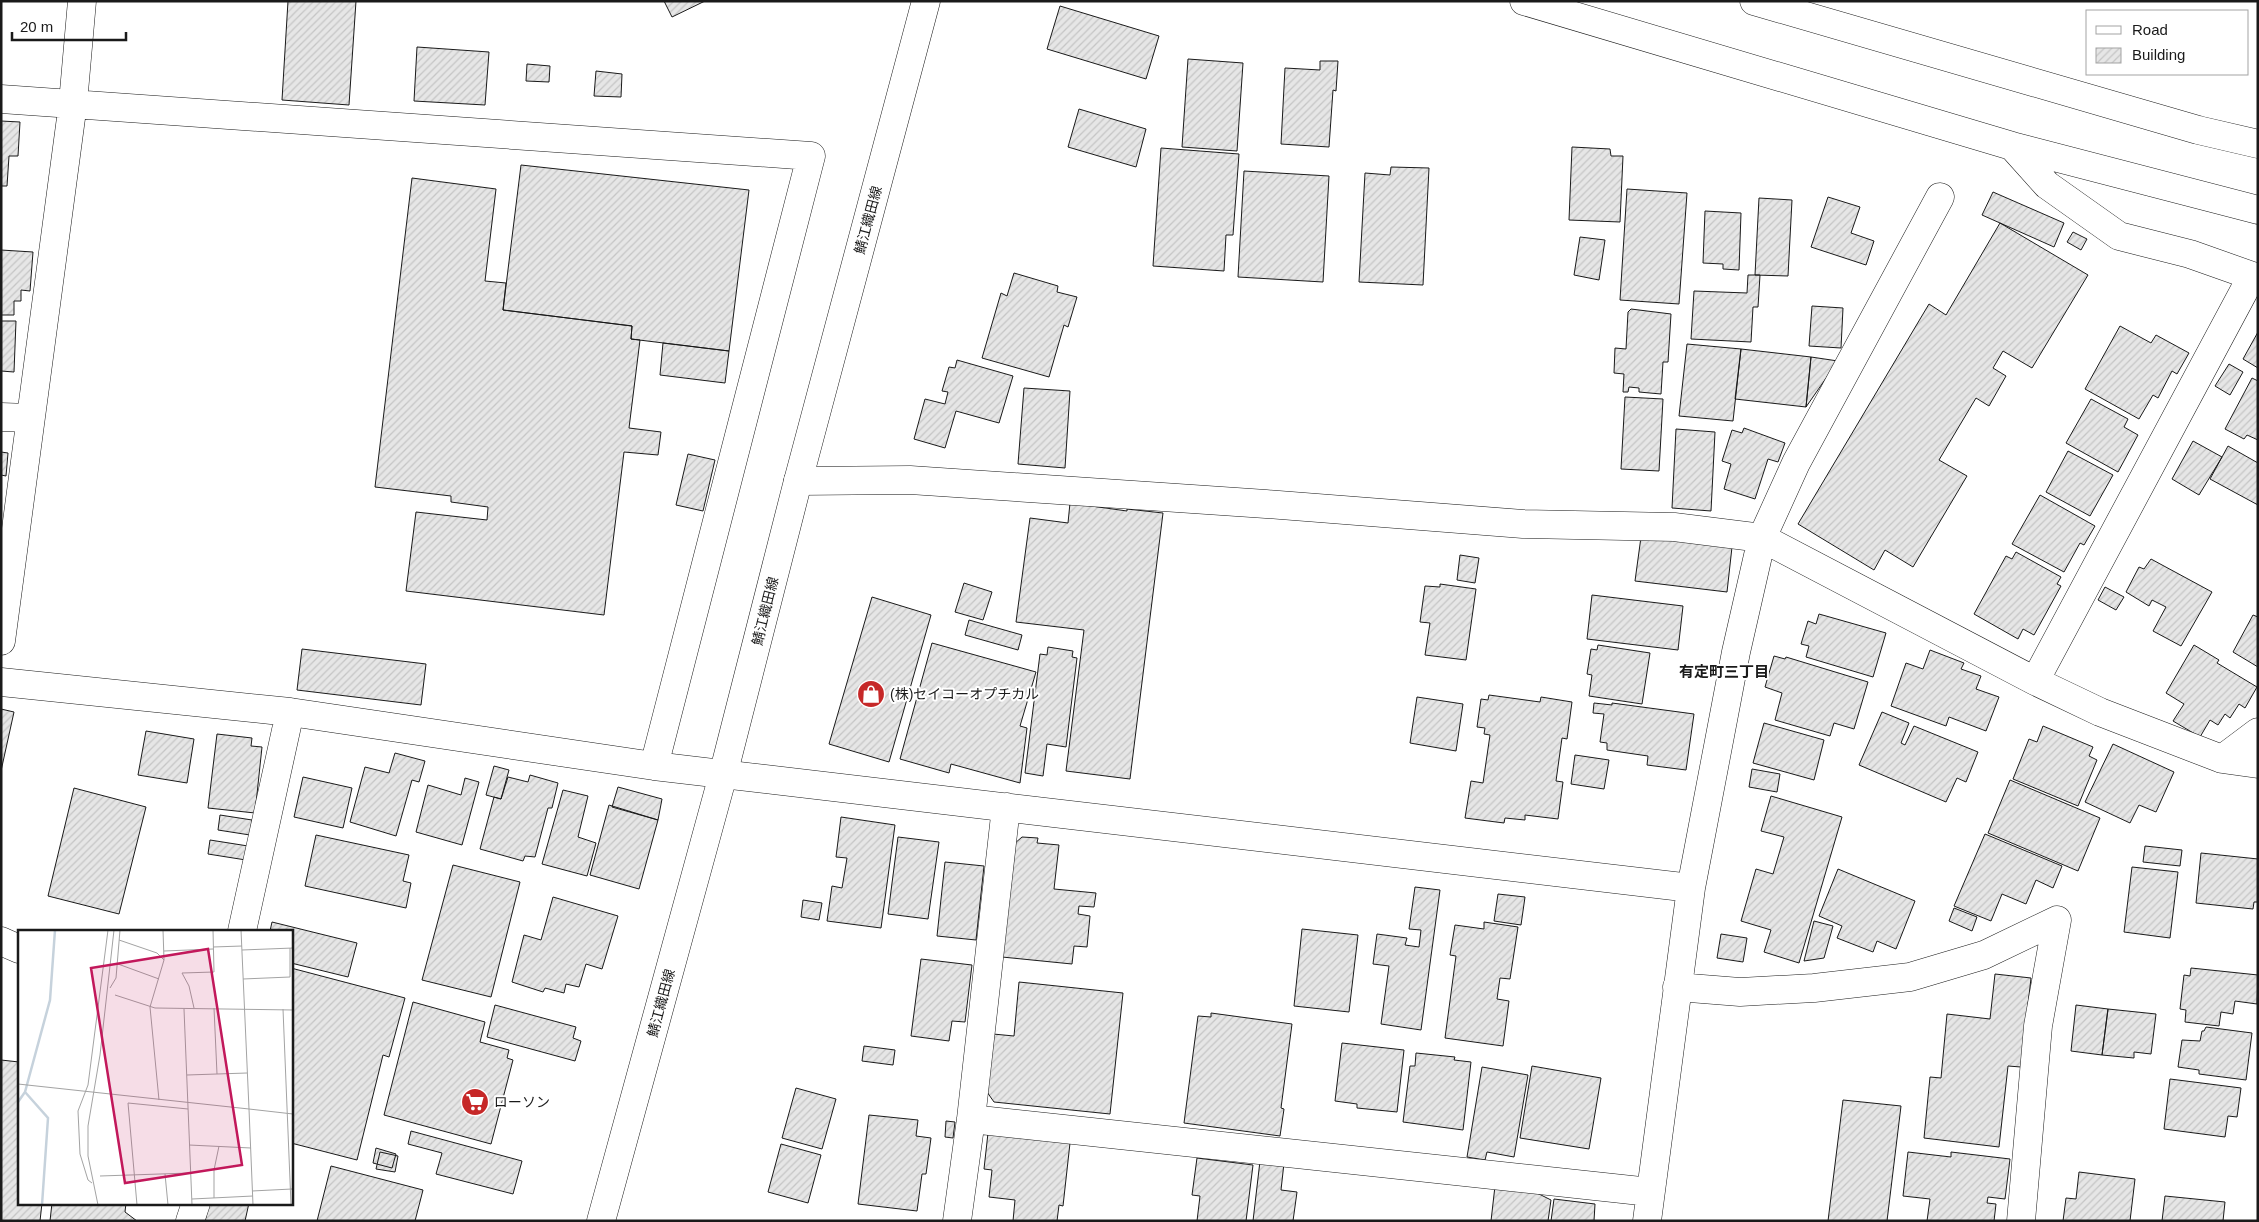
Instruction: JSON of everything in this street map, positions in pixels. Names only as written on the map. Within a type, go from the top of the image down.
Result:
[{"type":"street","points":[[1,641],[73,103],[82,1]]},
{"type":"street","name":"鯖江織田線","points":[[601,1221],[723,775],[798,481],[926,1]]},
{"type":"street","points":[[1524,1],[2012,146],[2258,210]]},
{"type":"street","points":[[1754,1],[2198,130],[2258,144]]},
{"type":"street","points":[[1,99],[811,156],[654,766]]},
{"type":"street","points":[[2012,146],[2047,185],[2119,236],[2190,254],[2255,277],[2035,681]]},
{"type":"street","points":[[1647,1221],[1691,888],[1738,643],[1762,538],[1796,463],[1940,197]]},
{"type":"street","points":[[1,417],[30,418]]},
{"type":"street","points":[[798,481],[910,480],[1256,503],[1523,524],[1674,527],[1762,538],[2035,681],[2100,712],[2222,759],[2258,764]]},
{"type":"street","points":[[1,682],[290,712],[723,775],[1691,888]]},
{"type":"street","points":[[242,930],[290,712]]},
{"type":"street","points":[[2222,759],[2258,732]]},
{"type":"street","points":[[957,1221],[971,1119],[1006,808]]},
{"type":"street","points":[[1677,987],[1740,992],[1814,988],[1910,977],[1984,956],[2056,920],[2038,1026],[2021,1221]]},
{"type":"street","points":[[1,941],[18,949]]},
{"type":"street","points":[[971,1119],[1650,1192]]},
{"type":"street","points":[[190,1221],[196,1204]]},
{"type":"building","points":[[288,1],[356,1],[349,105],[282,100]]},
{"type":"building","points":[[664,1],[705,1],[672,17]]},
{"type":"building","points":[[1060,6],[1159,36],[1146,79],[1047,49]]},
{"type":"building","points":[[417,47],[489,52],[485,105],[414,101]]},
{"type":"building","points":[[1188,59],[1243,63],[1237,151],[1182,147]]},
{"type":"building","points":[[1320,61],[1338,61],[1336,91],[1333,90],[1329,147],[1281,144],[1285,68],[1320,70]]},
{"type":"building","points":[[527,64],[550,66],[549,82],[526,81]]},
{"type":"building","points":[[596,71],[622,74],[621,97],[594,96]]},
{"type":"building","points":[[1079,109],[1146,129],[1136,167],[1068,147]]},
{"type":"building","points":[[1,121],[20,122],[18,156],[9,156],[7,186],[1,186]]},
{"type":"building","points":[[1572,147],[1610,149],[1611,156],[1623,156],[1620,222],[1569,220]]},
{"type":"building","points":[[1161,148],[1239,154],[1233,235],[1226,235],[1224,271],[1153,266]]},
{"type":"building","points":[[521,165],[749,190],[729,351],[631,339],[632,326],[503,310]]},
{"type":"building","points":[[1391,167],[1429,168],[1423,285],[1359,282],[1365,173],[1390,175]]},
{"type":"building","points":[[1244,171],[1329,176],[1323,282],[1238,277]]},
{"type":"building","points":[[412,178],[496,189],[485,281],[506,283],[503,310],[632,326],[631,339],[640,340],[629,428],[661,432],[658,455],[624,452],[604,615],[406,591],[416,512],[487,520],[488,507],[451,502],[451,496],[375,487]]},
{"type":"building","points":[[1627,189],[1687,193],[1679,304],[1620,300]]},
{"type":"building","points":[[1993,192],[2064,223],[2054,247],[1982,215]]},
{"type":"building","points":[[1828,197],[1860,207],[1851,233],[1874,241],[1866,265],[1811,247]]},
{"type":"building","points":[[1759,198],[1792,200],[1788,276],[1755,275]]},
{"type":"building","points":[[1705,211],[1741,213],[1739,270],[1723,269],[1723,264],[1703,263]]},
{"type":"building","points":[[2000,223],[2088,275],[2032,368],[2003,351],[1993,368],[2006,376],[1989,406],[1976,398],[1939,460],[1967,476],[1913,567],[1885,550],[1874,570],[1798,524],[1929,304],[1946,315]]},
{"type":"building","points":[[2073,232],[2087,239],[2081,250],[2067,242]]},
{"type":"building","points":[[1580,237],[1605,240],[1599,280],[1574,275]]},
{"type":"building","points":[[1,250],[33,252],[30,291],[21,290],[21,301],[14,301],[14,315],[1,315]]},
{"type":"building","points":[[1014,273],[1058,286],[1057,292],[1077,297],[1068,327],[1064,325],[1049,377],[982,358],[1001,293],[1007,296]]},
{"type":"building","points":[[1748,275],[1760,275],[1758,307],[1753,307],[1751,342],[1691,339],[1694,291],[1747,293]]},
{"type":"building","points":[[1812,306],[1843,308],[1841,348],[1809,346]]},
{"type":"building","points":[[1631,309],[1671,314],[1668,362],[1663,362],[1661,394],[1639,392],[1639,388],[1629,387],[1628,392],[1623,392],[1624,374],[1614,373],[1615,348],[1626,349],[1628,312]]},
{"type":"building","points":[[1,321],[16,321],[14,372],[1,371]]},
{"type":"building","points":[[2120,326],[2151,343],[2156,335],[2189,353],[2177,374],[2172,371],[2158,398],[2153,395],[2139,419],[2085,389]]},
{"type":"building","points":[[2258,332],[2258,368],[2243,359]]},
{"type":"building","points":[[663,343],[729,351],[725,383],[660,375]]},
{"type":"building","points":[[1687,344],[1741,349],[1733,421],[1679,416]]},
{"type":"building","points":[[1741,349],[1811,357],[1806,407],[1735,399]]},
{"type":"building","points":[[1811,357],[1838,361],[1806,407]]},
{"type":"building","points":[[957,360],[1013,376],[999,423],[956,411],[945,448],[914,439],[925,399],[945,404],[948,392],[942,391],[949,367],[955,368]]},
{"type":"building","points":[[2229,364],[2243,372],[2230,395],[2215,386]]},
{"type":"building","points":[[2252,378],[2258,381],[2258,440],[2247,435],[2244,439],[2225,429]]},
{"type":"building","points":[[1024,388],[1070,391],[1065,468],[1018,464]]},
{"type":"building","points":[[1625,397],[1663,399],[1659,471],[1621,469]]},
{"type":"building","points":[[2091,399],[2128,419],[2124,427],[2138,435],[2118,472],[2066,443]]},
{"type":"building","points":[[1744,428],[1785,443],[1778,462],[1768,459],[1755,499],[1724,489],[1731,464],[1722,461],[1732,430],[1742,433]]},
{"type":"building","points":[[1676,429],[1715,432],[1711,511],[1672,508]]},
{"type":"building","points":[[2193,441],[2222,457],[2199,495],[2172,479]]},
{"type":"building","points":[[2228,446],[2258,463],[2258,505],[2210,479]]},
{"type":"building","points":[[2068,451],[2113,475],[2090,516],[2046,492]]},
{"type":"building","points":[[1,452],[8,453],[6,476],[1,475]]},
{"type":"building","points":[[688,454],[715,460],[703,511],[676,505]]},
{"type":"building","points":[[2040,495],[2095,526],[2084,545],[2080,543],[2064,572],[2012,544]]},
{"type":"building","points":[[1070,503],[1127,511],[1127,509],[1163,513],[1130,779],[1066,771],[1084,630],[1016,622],[1030,518],[1068,523]]},
{"type":"building","points":[[1641,537],[1732,547],[1727,592],[1635,581]]},
{"type":"building","points":[[2016,552],[2061,577],[2057,584],[2061,586],[2034,635],[2023,629],[2018,639],[1974,614],[2006,556],[2012,559]]},
{"type":"building","points":[[1460,555],[1479,558],[1475,583],[1457,580]]},
{"type":"building","points":[[2151,559],[2212,592],[2181,646],[2153,631],[2166,607],[2152,600],[2149,606],[2126,592],[2139,567],[2144,569]]},
{"type":"building","points":[[964,583],[992,592],[983,620],[955,612]]},
{"type":"building","points":[[1440,584],[1476,589],[1466,660],[1425,655],[1430,623],[1420,622],[1425,586],[1440,587]]},
{"type":"building","points":[[2105,587],[2124,597],[2116,610],[2098,600]]},
{"type":"building","points":[[1592,595],[1683,606],[1678,650],[1587,639]]},
{"type":"building","points":[[872,597],[931,615],[889,762],[829,744]]},
{"type":"building","points":[[1819,614],[1886,633],[1873,677],[1806,657],[1809,646],[1801,644],[1808,621],[1816,624]]},
{"type":"building","points":[[2253,615],[2258,617],[2258,667],[2233,652]]},
{"type":"building","points":[[969,620],[1022,635],[1018,650],[965,635]]},
{"type":"building","points":[[932,643],[1036,672],[1020,726],[1027,728],[1020,783],[951,764],[949,773],[900,759]]},
{"type":"building","points":[[1598,645],[1650,653],[1642,704],[1589,696],[1592,675],[1587,674],[1591,649],[1597,650]]},
{"type":"building","points":[[2194,645],[2219,660],[2217,663],[2257,687],[2245,708],[2239,704],[2230,718],[2225,714],[2218,725],[2210,720],[2200,737],[2173,721],[2184,704],[2166,693]]},
{"type":"building","points":[[1048,647],[1073,651],[1072,657],[1077,658],[1066,747],[1047,744],[1043,776],[1025,773],[1040,654],[1047,655]]},
{"type":"building","points":[[302,649],[426,664],[421,705],[297,690]]},
{"type":"building","points":[[1930,650],[1964,663],[1961,669],[1981,676],[1976,689],[1999,697],[1986,731],[1949,717],[1946,726],[1891,706],[1906,663],[1923,669]]},
{"type":"building","points":[[1774,656],[1785,659],[1786,657],[1868,682],[1854,729],[1834,723],[1830,736],[1775,720],[1782,693],[1765,687]]},
{"type":"building","points":[[1489,695],[1540,702],[1541,697],[1572,702],[1567,739],[1562,738],[1556,781],[1563,782],[1558,819],[1525,815],[1525,820],[1505,818],[1504,823],[1465,818],[1471,781],[1483,783],[1490,735],[1484,734],[1485,728],[1477,727],[1481,699],[1488,700]]},
{"type":"building","points":[[1417,697],[1463,704],[1456,751],[1410,743]]},
{"type":"building","points":[[1594,703],[1612,705],[1612,703],[1694,714],[1686,770],[1647,765],[1648,756],[1607,750],[1607,743],[1600,742],[1604,714],[1593,713]]},
{"type":"building","points":[[1,709],[14,712],[1,771]]},
{"type":"building","points":[[1882,712],[1909,723],[1901,743],[1905,745],[1914,726],[1978,752],[1966,782],[1957,778],[1946,802],[1859,765]]},
{"type":"building","points":[[1764,723],[1824,740],[1814,780],[1753,763]]},
{"type":"building","points":[[2043,726],[2093,747],[2089,756],[2097,760],[2078,806],[2013,779],[2029,739],[2037,742]]},
{"type":"building","points":[[146,731],[194,739],[187,783],[138,775]]},
{"type":"building","points":[[217,734],[252,738],[251,746],[262,747],[255,813],[208,808]]},
{"type":"building","points":[[2113,744],[2174,772],[2156,812],[2139,805],[2130,823],[2085,802]]},
{"type":"building","points":[[395,753],[425,761],[419,782],[412,780],[396,836],[350,822],[365,767],[389,773]]},
{"type":"building","points":[[1575,755],[1609,760],[1604,789],[1571,784]]},
{"type":"building","points":[[494,766],[509,770],[501,799],[486,795]]},
{"type":"building","points":[[1752,769],[1780,774],[1777,792],[1749,787]]},
{"type":"building","points":[[530,775],[558,783],[552,808],[548,808],[535,857],[525,856],[523,861],[480,849],[494,797],[501,799],[508,777],[528,782]]},
{"type":"building","points":[[303,777],[352,788],[343,828],[294,817]]},
{"type":"building","points":[[465,778],[479,782],[462,845],[416,832],[428,785],[461,795]]},
{"type":"building","points":[[2010,780],[2100,818],[2078,871],[1988,833]]},
{"type":"building","points":[[618,787],[662,799],[658,820],[612,807]]},
{"type":"building","points":[[74,788],[146,807],[119,914],[48,896]]},
{"type":"building","points":[[563,790],[588,796],[578,837],[596,843],[587,876],[542,864]]},
{"type":"building","points":[[1771,796],[1842,817],[1799,963],[1764,952],[1771,930],[1741,921],[1756,869],[1773,874],[1784,837],[1761,831]]},
{"type":"building","points":[[609,805],[658,820],[639,889],[590,875]]},
{"type":"building","points":[[220,815],[252,820],[250,835],[218,830]]},
{"type":"building","points":[[841,817],[895,825],[881,928],[827,921],[832,886],[842,888],[847,858],[836,857]]},
{"type":"building","points":[[1985,834],[2062,866],[2053,888],[2036,880],[2026,904],[2002,894],[1991,921],[1954,906]]},
{"type":"building","points":[[316,835],[409,855],[403,881],[411,883],[406,908],[305,886]]},
{"type":"building","points":[[898,837],[939,842],[928,919],[888,914]]},
{"type":"building","points":[[1022,837],[1038,838],[1037,843],[1059,845],[1054,889],[1096,893],[1094,907],[1079,906],[1078,914],[1090,916],[1087,947],[1074,946],[1072,964],[1002,957],[1014,844]]},
{"type":"building","points":[[210,840],[248,846],[246,860],[208,854]]},
{"type":"building","points":[[2145,846],[2182,850],[2180,866],[2143,862]]},
{"type":"building","points":[[2201,853],[2258,859],[2258,902],[2254,902],[2253,909],[2196,903]]},
{"type":"building","points":[[945,862],[984,866],[976,940],[937,936]]},
{"type":"building","points":[[453,865],[520,882],[491,997],[422,980]]},
{"type":"building","points":[[2132,867],[2178,872],[2170,938],[2124,932]]},
{"type":"building","points":[[1838,869],[1915,901],[1896,949],[1877,941],[1873,952],[1837,938],[1842,926],[1819,916]]},
{"type":"building","points":[[1415,887],[1440,890],[1421,1030],[1381,1024],[1389,966],[1373,964],[1377,934],[1407,938],[1405,945],[1419,947],[1421,930],[1409,929]]},
{"type":"building","points":[[1498,894],[1525,897],[1521,925],[1494,921]]},
{"type":"building","points":[[553,897],[618,916],[602,969],[586,964],[579,987],[566,984],[564,993],[545,988],[543,992],[512,982],[524,935],[541,940]]},
{"type":"building","points":[[803,900],[822,903],[819,920],[801,917]]},
{"type":"building","points":[[1954,908],[1977,917],[1972,931],[1949,921]]},
{"type":"building","points":[[1814,921],[1833,926],[1824,958],[1804,961]]},
{"type":"building","points":[[272,922],[357,943],[348,977],[292,963],[292,930],[270,930]]},
{"type":"building","points":[[1484,922],[1518,927],[1510,979],[1500,978],[1497,999],[1509,1001],[1503,1046],[1445,1038],[1456,956],[1450,955],[1455,925],[1484,929]]},
{"type":"building","points":[[1302,929],[1358,935],[1349,1012],[1294,1006]]},
{"type":"building","points":[[1721,934],[1747,938],[1743,962],[1717,958]]},
{"type":"building","points":[[921,959],[972,965],[965,1022],[952,1021],[949,1041],[911,1036]]},
{"type":"building","points":[[292,968],[405,998],[389,1057],[383,1055],[357,1160],[292,1143]]},
{"type":"building","points":[[2191,968],[2258,975],[2257,1004],[2235,1001],[2233,1014],[2221,1012],[2219,1026],[2185,1022],[2186,1010],[2180,1009],[2184,975],[2190,976]]},
{"type":"building","points":[[1995,974],[2031,978],[2021,1067],[2008,1066],[1999,1147],[1924,1138],[1930,1077],[1941,1078],[1947,1014],[1990,1019]]},
{"type":"building","points":[[1019,982],[1123,993],[1110,1114],[994,1102],[987,1092],[993,1034],[1014,1036]]},
{"type":"building","points":[[413,1002],[485,1022],[480,1042],[509,1050],[507,1058],[513,1060],[491,1144],[384,1115]]},
{"type":"building","points":[[495,1005],[576,1027],[573,1038],[581,1041],[575,1061],[487,1037]]},
{"type":"building","points":[[2076,1005],[2108,1009],[2102,1055],[2071,1051]]},
{"type":"building","points":[[2108,1009],[2156,1014],[2151,1054],[2134,1052],[2134,1058],[2102,1055]]},
{"type":"building","points":[[1211,1013],[1292,1024],[1281,1108],[1284,1109],[1280,1136],[1184,1123],[1198,1016],[1211,1017]]},
{"type":"building","points":[[2206,1027],[2252,1033],[2246,1080],[2199,1074],[2199,1070],[2178,1067],[2182,1040],[2200,1041],[2202,1031]]},
{"type":"building","points":[[1342,1043],[1404,1050],[1397,1112],[1357,1108],[1357,1104],[1335,1101]]},
{"type":"building","points":[[864,1046],[895,1050],[893,1065],[862,1061]]},
{"type":"building","points":[[1416,1053],[1455,1057],[1454,1060],[1471,1062],[1463,1130],[1403,1122],[1410,1066],[1415,1066]]},
{"type":"building","points":[[1,1060],[18,1062],[18,1204],[42,1204],[40,1221],[1,1221]]},
{"type":"building","points":[[1532,1066],[1601,1078],[1589,1149],[1520,1138]]},
{"type":"building","points":[[1482,1067],[1528,1075],[1514,1157],[1487,1152],[1485,1160],[1467,1157]]},
{"type":"building","points":[[2170,1079],[2241,1088],[2237,1117],[2228,1116],[2225,1137],[2164,1129]]},
{"type":"building","points":[[796,1088],[836,1099],[822,1149],[782,1138]]},
{"type":"building","points":[[1843,1100],[1901,1106],[1887,1221],[1828,1221]]},
{"type":"building","points":[[869,1115],[918,1120],[916,1136],[931,1138],[926,1174],[922,1174],[917,1211],[858,1204]]},
{"type":"building","points":[[946,1121],[955,1122],[953,1138],[945,1137]]},
{"type":"building","points":[[411,1131],[522,1161],[513,1194],[436,1174],[442,1153],[408,1144]]},
{"type":"building","points":[[988,1133],[1070,1143],[1063,1206],[1059,1205],[1057,1221],[1013,1221],[1015,1200],[989,1197],[992,1170],[984,1169]]},
{"type":"building","points":[[781,1144],[821,1155],[808,1203],[768,1192]]},
{"type":"building","points":[[376,1148],[396,1154],[392,1168],[373,1163]]},
{"type":"building","points":[[380,1152],[398,1156],[395,1172],[376,1169]]},
{"type":"building","points":[[1908,1152],[1951,1157],[1951,1152],[2010,1159],[2005,1199],[1988,1197],[1987,1203],[1996,1204],[1994,1221],[1927,1221],[1930,1199],[1903,1196]]},
{"type":"building","points":[[1197,1158],[1253,1165],[1246,1221],[1197,1221],[1200,1196],[1192,1195]]},
{"type":"building","points":[[1260,1161],[1284,1163],[1281,1190],[1297,1192],[1293,1221],[1253,1221]]},
{"type":"building","points":[[331,1166],[423,1190],[415,1221],[317,1221]]},
{"type":"building","points":[[2079,1172],[2135,1179],[2130,1221],[2063,1221],[2066,1198],[2076,1199]]},
{"type":"building","points":[[1495,1186],[1531,1190],[1551,1200],[1548,1221],[1491,1221]]},
{"type":"building","points":[[2165,1196],[2225,1202],[2223,1221],[2162,1221]]},
{"type":"building","points":[[1554,1199],[1595,1204],[1594,1221],[1551,1221]]},
{"type":"building","points":[[52,1204],[126,1204],[125,1212],[137,1221],[50,1221]]},
{"type":"building","points":[[209,1204],[249,1204],[245,1221],[205,1221]]},
{"type":"place","name":"(株)セイコーオプチカル","points":[[871,694]]},
{"type":"place","name":"ローソン","points":[[475,1102]]},
{"type":"district","name":"有定町三丁目","points":[[1724,671]]}]
